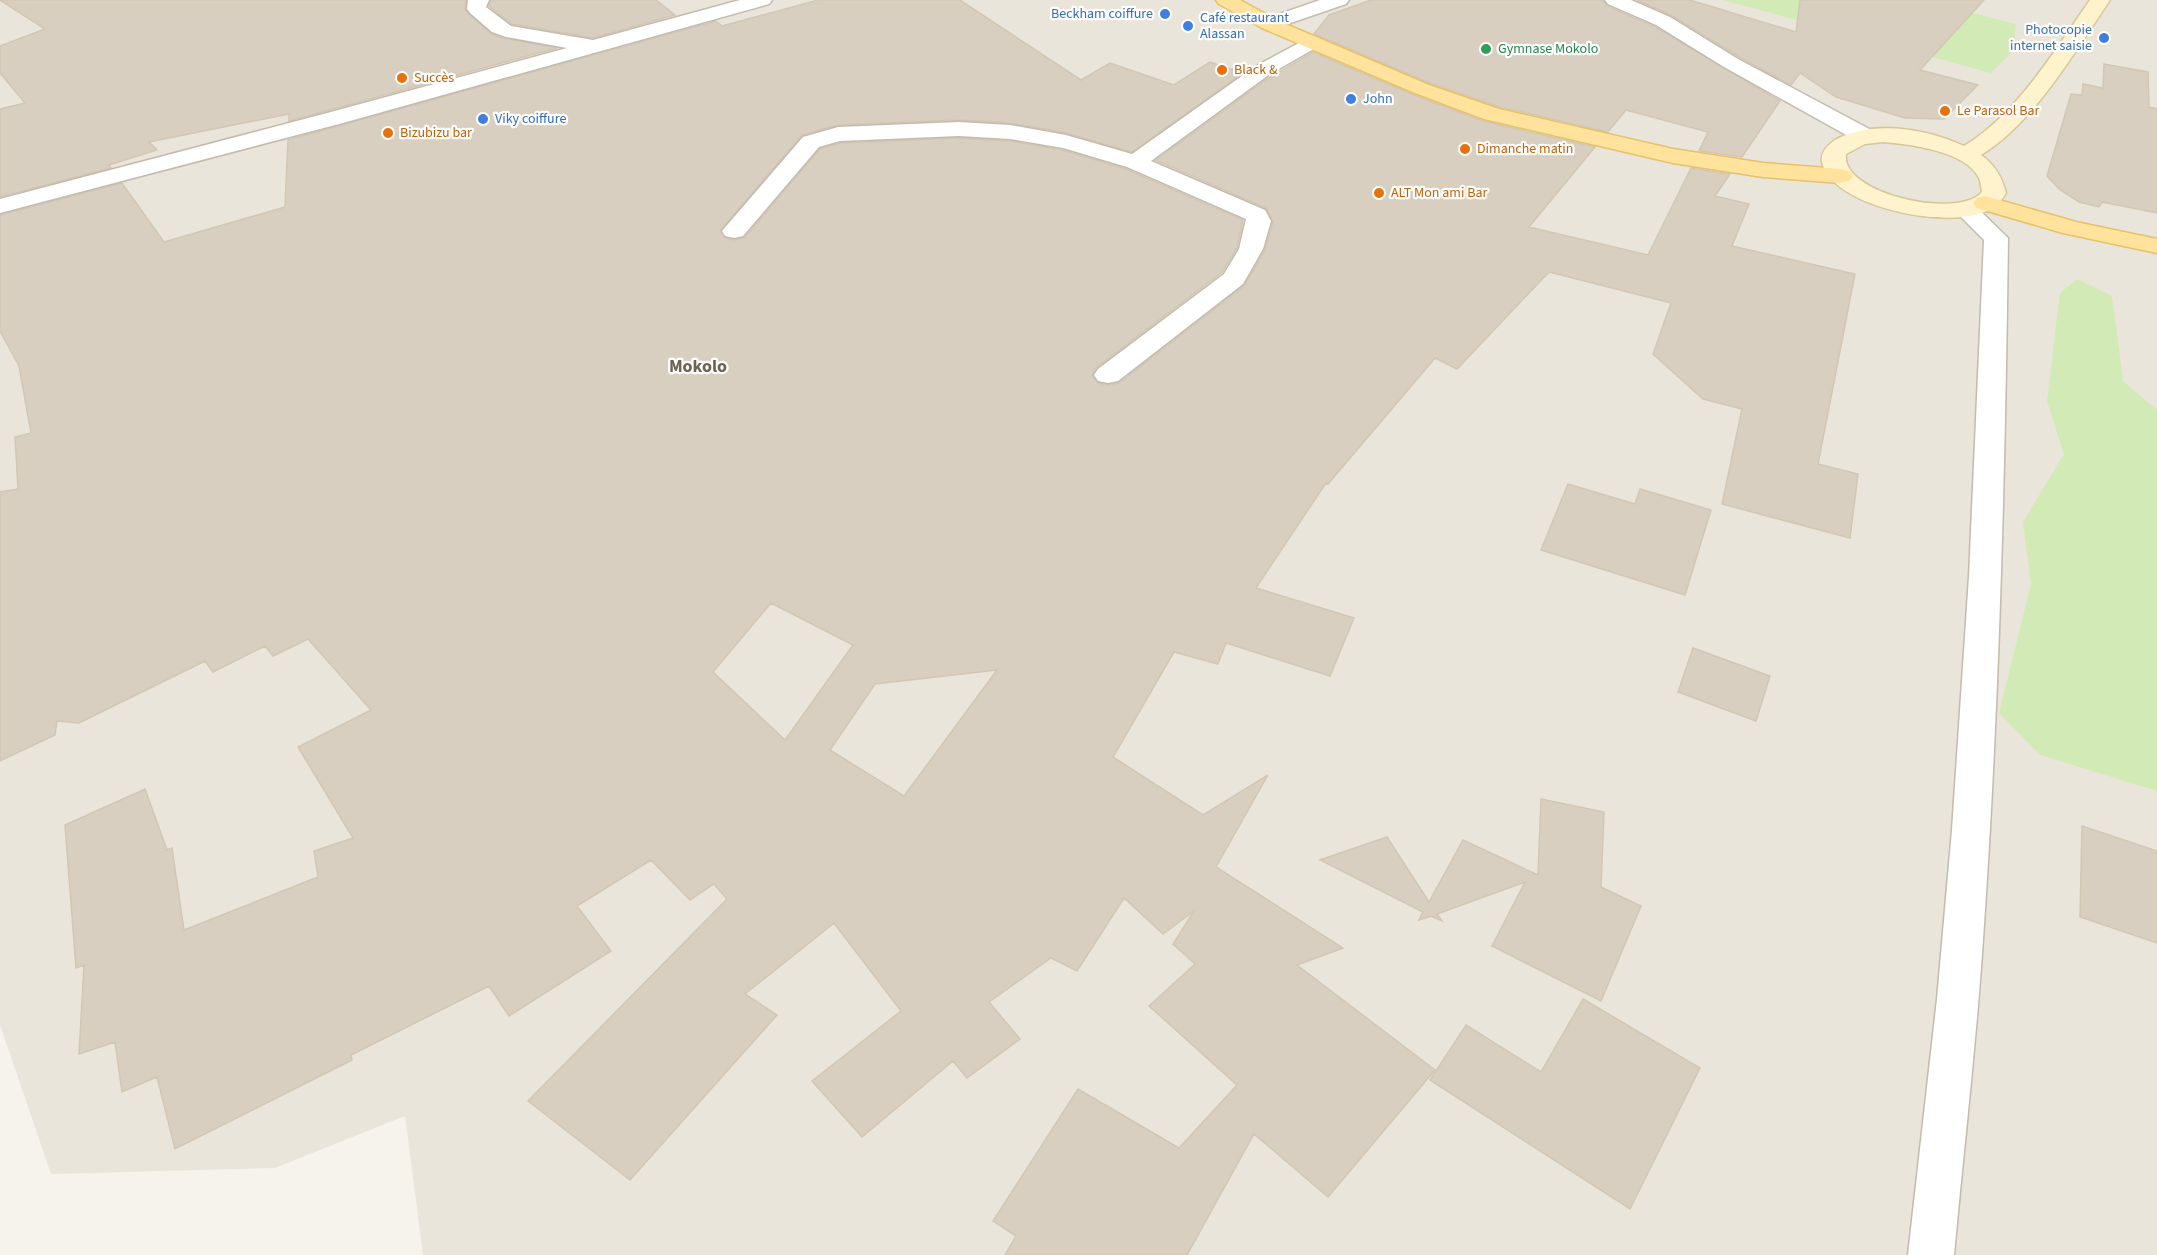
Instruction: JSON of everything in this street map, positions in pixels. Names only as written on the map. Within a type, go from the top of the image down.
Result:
[{"type":"main road","points":[[1226,0],[1269,24],[1422,89],[1492,114],[1673,156],[1763,170],[1841,176]]},
{"type":"main road","points":[[1975,206],[2157,246]]},
{"type":"street","points":[[479,0],[476,2],[477,9],[499,28],[596,46]]},
{"type":"street","points":[[0,206],[334,118],[762,0]]},
{"type":"street","points":[[1269,24],[1339,0]]},
{"type":"street","points":[[1616,0],[1663,21],[1731,63],[1865,136]]},
{"type":"street","points":[[1965,155],[1993,138],[2046,78],[2100,0]]},
{"type":"street","points":[[1135,162],[1263,70],[1312,42]]},
{"type":"street","points":[[734,231],[811,142],[824,136],[959,129],[1010,132],[1066,142],[1135,162],[1257,215],[1259,221],[1251,249],[1234,279],[1108,375]]},
{"type":"street","points":[[1883,135],[1926,141],[1965,155],[1983,167],[1994,181],[1994,193],[1975,206],[1940,211],[1882,200],[1858,189],[1841,176],[1833,162],[1835,151],[1846,142],[1865,136],[1883,135]]},
{"type":"street","points":[[1931,1255],[1965,916],[1982,620],[1994,341],[1996,238],[1975,206]]},
{"type":"shaded area","points":[[0,0],[2157,0],[2157,1255],[423,1255],[405,1116],[275,1168],[51,1174],[0,1025]]},
{"type":"green space","points":[[1723,0],[1920,0],[2016,24],[2013,51],[1991,73]]},
{"type":"green space","points":[[2077,279],[2112,296],[2123,381],[2157,410],[2157,791],[2040,755],[1999,713],[2031,584],[2023,522],[2064,454],[2047,401],[2060,293]]},
{"type":"building","points":[[0,0],[466,0],[465,10],[491,34],[557,48],[289,121],[289,114],[149,142],[157,150],[109,165],[111,168],[0,197],[0,109],[25,103],[0,73],[0,46],[45,29]]},
{"type":"building","points":[[491,0],[656,0],[675,15],[593,38],[512,24],[489,6]]},
{"type":"building","points":[[818,0],[960,0],[1081,80],[1110,63],[1174,85],[1210,62],[1243,73],[1132,152],[1066,133],[1010,123],[959,120],[838,125],[802,135],[720,231],[725,238],[734,240],[745,237],[820,149],[840,143],[959,138],[1010,141],[1062,150],[1126,169],[1243,220],[1237,248],[1222,272],[1096,368],[1092,376],[1098,383],[1108,385],[1119,383],[1244,286],[1265,250],[1273,222],[1266,208],[1156,160],[1266,80],[1313,52],[1414,95],[1483,121],[1595,147],[1529,227],[1648,255],[1691,168],[1730,174],[1715,196],[1749,204],[1732,246],[1855,274],[1818,464],[1858,474],[1850,538],[1722,504],[1742,409],[1703,399],[1653,354],[1671,303],[1549,272],[1457,369],[1435,358],[1328,484],[1326,483],[1256,588],[1354,618],[1330,676],[1226,643],[1218,664],[1174,652],[1113,757],[1203,815],[1268,775],[1216,867],[1343,948],[1297,965],[1435,1070],[1328,1197],[1254,1134],[1187,1255],[1005,1255],[1016,1236],[993,1221],[1078,1089],[1179,1148],[1237,1085],[1149,1006],[1195,964],[1173,944],[1194,911],[1163,934],[1124,898],[1077,971],[1051,958],[989,1002],[1020,1039],[967,1078],[953,1061],[862,1137],[812,1081],[901,1011],[834,923],[745,994],[777,1015],[630,1180],[528,1101],[727,899],[714,884],[690,900],[651,860],[577,906],[611,951],[509,1016],[489,986],[351,1055],[352,1060],[175,1149],[157,1077],[122,1092],[115,1042],[79,1054],[84,965],[76,968],[65,825],[145,789],[167,850],[172,848],[184,930],[318,877],[314,851],[353,838],[298,747],[371,710],[308,639],[273,656],[265,646],[213,672],[205,661],[79,723],[57,721],[55,735],[0,761],[0,492],[18,489],[15,437],[31,433],[19,366],[0,331],[0,215],[122,183],[164,242],[285,207],[288,140],[716,21],[722,26]],"holes":[[[771,603],[853,645],[785,740],[713,672]],[[997,670],[904,796],[830,750],[875,684]]]},
{"type":"building","points":[[1371,0],[1603,0],[1607,6],[1655,27],[1780,101],[1742,157],[1699,151],[1708,132],[1626,110],[1608,132],[1500,107],[1430,83],[1314,34],[1329,15]]},
{"type":"building","points":[[1637,0],[1690,0],[1796,32],[1800,0],[1984,0],[1920,70],[1978,85],[1944,119],[1905,118],[1836,97],[1800,73],[1791,85],[1739,57],[1671,15]]},
{"type":"building","points":[[2104,64],[2148,72],[2149,107],[2157,109],[2157,213],[2102,202],[2099,207],[2079,202],[2059,189],[2047,176],[2071,94],[2082,95],[2083,84],[2103,88]]},
{"type":"building","points":[[1568,484],[1635,504],[1640,489],[1711,510],[1685,595],[1541,550]]},
{"type":"building","points":[[1693,648],[1770,676],[1756,721],[1678,692]]},
{"type":"building","points":[[1541,799],[1604,812],[1601,887],[1641,906],[1601,1001],[1492,946],[1525,882],[1437,914],[1442,921],[1431,916],[1419,920],[1423,912],[1320,860],[1387,837],[1429,902],[1463,840],[1538,875]]},
{"type":"building","points":[[2082,826],[2157,851],[2157,943],[2080,917]]},
{"type":"building","points":[[1583,999],[1700,1068],[1630,1209],[1430,1080],[1466,1025],[1541,1072]]},
{"type":"place","name":"Beckham coiffure","points":[[1165,14]]},
{"type":"place","name":"Café restaurant Alassan","points":[[1188,26]]},
{"type":"place","name":"Photocopie internet saisie","points":[[2104,38]]},
{"type":"place","name":"Gymnase Mokolo","points":[[1486,49]]},
{"type":"place","name":"Black &","points":[[1222,70]]},
{"type":"place","name":"Succès","points":[[402,78]]},
{"type":"place","name":"John","points":[[1351,99]]},
{"type":"place","name":"Le Parasol Bar","points":[[1945,111]]},
{"type":"place","name":"Viky coiffure","points":[[483,119]]},
{"type":"place","name":"Bizubizu bar","points":[[388,133]]},
{"type":"place","name":"Dimanche matin","points":[[1465,149]]},
{"type":"place","name":"ALT Mon ami Bar","points":[[1379,193]]},
{"type":"district","name":"Mokolo","points":[[698,366]]}]
